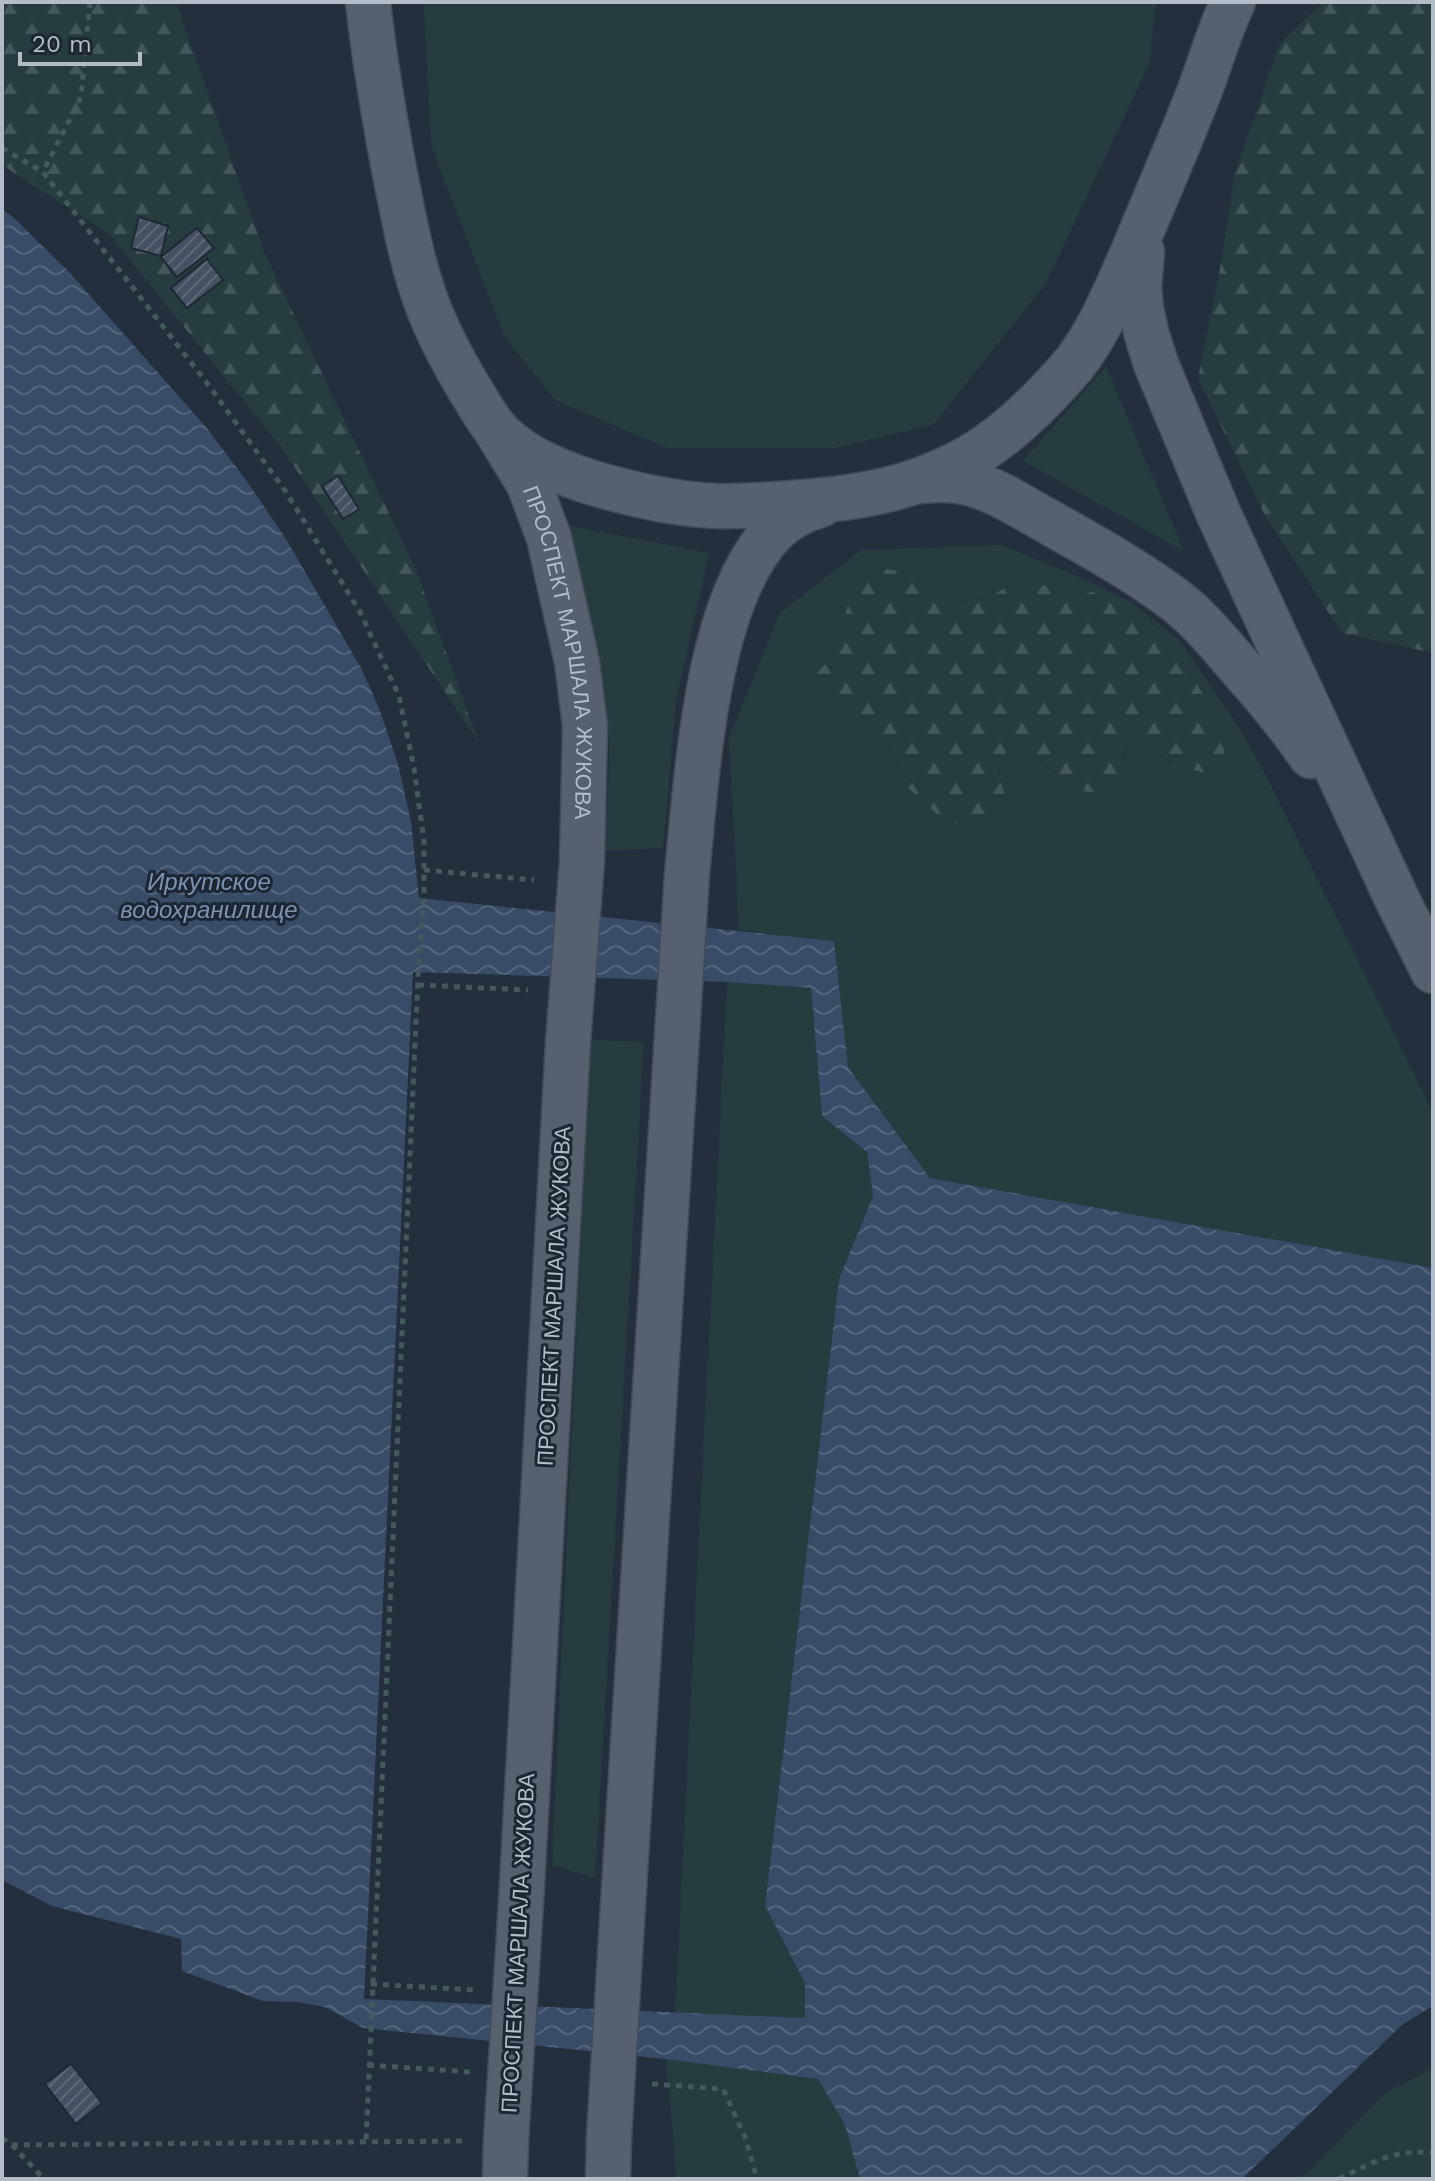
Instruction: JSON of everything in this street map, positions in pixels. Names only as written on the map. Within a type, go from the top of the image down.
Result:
[{"type":"main road","name":"ПРОСПЕКТ МАРШАЛА ЖУКОВА","points":[[368,3],[378,87],[422,290],[448,350],[529,484],[543,520],[558,570],[577,662],[585,726],[582,861],[568,1042],[521,1903],[496,2153]]},
{"type":"main road","points":[[608,2158],[687,874],[702,736],[717,651],[740,586],[756,553],[783,523],[804,511],[917,482],[956,465],[998,438],[1031,409],[1073,364],[1103,318],[1144,225],[1195,104],[1228,8]]},
{"type":"main road","points":[[1144,225],[1139,288],[1146,332],[1156,364],[1219,515],[1433,971]]},
{"type":"main road","points":[[496,430],[550,467],[646,496],[693,504],[733,506],[846,499]]},
{"type":"main road","points":[[917,482],[957,480],[989,490],[1101,551],[1185,608],[1263,693],[1297,736],[1330,785],[1397,899]]},
{"type":"path","points":[[43,172],[81,97],[90,2]]},
{"type":"path","points":[[2,148],[43,172],[210,387],[286,492],[360,612],[399,696],[416,783],[424,841],[424,891],[366,2142]]},
{"type":"path","points":[[424,870],[534,880]]},
{"type":"path","points":[[418,985],[528,990]]},
{"type":"path","points":[[371,1984],[484,1991]]},
{"type":"path","points":[[2,2138],[44,2179]]},
{"type":"path","points":[[12,2145],[366,2142],[496,2153]]},
{"type":"path","points":[[1339,2179],[1383,2158],[1410,2151],[1433,2153]]},
{"type":"green space","points":[[2,2],[176,2],[264,252],[416,570],[479,743],[281,447],[108,233],[2,165]]},
{"type":"green space","points":[[424,2],[1156,2],[1150,62],[1046,283],[933,425],[834,448],[667,448],[555,400],[504,336],[431,145]]},
{"type":"green space","points":[[1324,2],[1433,2],[1433,653],[1342,633],[1264,514],[1198,378],[1235,173],[1280,43]]},
{"type":"green space","points":[[1106,367],[1184,551],[1023,461]]},
{"type":"green space","points":[[565,525],[709,553],[676,701],[663,848],[606,851],[610,746],[600,659]]},
{"type":"green space","points":[[1001,545],[1133,603],[1180,641],[1240,729],[1265,774],[1433,1112],[1433,1268],[930,1178],[848,1067],[834,941],[739,930],[729,737],[780,613],[861,550]],"holes":[[[891,570],[908,572],[952,601],[987,599],[1019,583],[1036,583],[1066,601],[1130,609],[1146,617],[1160,629],[1193,675],[1224,745],[1173,764],[1143,746],[1127,741],[1125,759],[1069,784],[1029,753],[1013,748],[998,759],[1005,796],[969,828],[952,823],[908,788],[887,744],[862,722],[847,714],[816,674],[839,649]]]},
{"type":"green space","points":[[873,567],[925,577],[952,601],[987,599],[1019,583],[1036,583],[1054,588],[1066,601],[1100,589],[1151,622],[1175,649],[1221,733],[1224,746],[1222,763],[1207,773],[1196,771],[1127,741],[1122,764],[1112,783],[1096,792],[1070,785],[1036,758],[1013,748],[998,759],[1005,796],[1001,816],[969,828],[952,823],[908,788],[887,743],[862,722],[832,704],[819,691],[816,674],[839,649],[839,633],[858,574]]},
{"type":"green space","points":[[727,982],[811,988],[822,1116],[867,1152],[873,1196],[839,1279],[765,1906],[806,1983],[805,2018],[675,2013]]},
{"type":"green space","points":[[590,1040],[644,1042],[595,1878],[552,1865]]},
{"type":"green space","points":[[666,2059],[818,2079],[845,2125],[860,2179],[674,2179],[676,2170]]},
{"type":"green space","points":[[1433,2067],[1433,2179],[1301,2179],[1383,2095]]},
{"type":"water","name":"Иркутское водохранилище","points":[[2,209],[70,273],[205,426],[286,539],[361,668],[379,708],[398,764],[411,822],[419,898],[834,941],[848,1067],[930,1178],[1433,1268],[1433,2006],[1403,2024],[1242,2179],[860,2179],[845,2125],[818,2079],[666,2059],[363,2028],[325,2007],[263,2001],[182,1971],[181,1939],[52,1906],[2,1880]],"holes":[[[413,972],[727,982],[811,988],[822,1116],[867,1152],[873,1196],[839,1279],[765,1906],[805,1983],[805,2018],[364,1999]]]},
{"type":"building","points":[[139,217],[168,226],[161,256],[131,248]]},
{"type":"building","points":[[197,228],[214,248],[177,277],[161,257]]},
{"type":"building","points":[[207,259],[223,280],[187,308],[171,288]]},
{"type":"building","points":[[338,476],[359,509],[343,519],[322,486]]},
{"type":"building","points":[[71,2064],[102,2103],[76,2124],[45,2084]]}]
